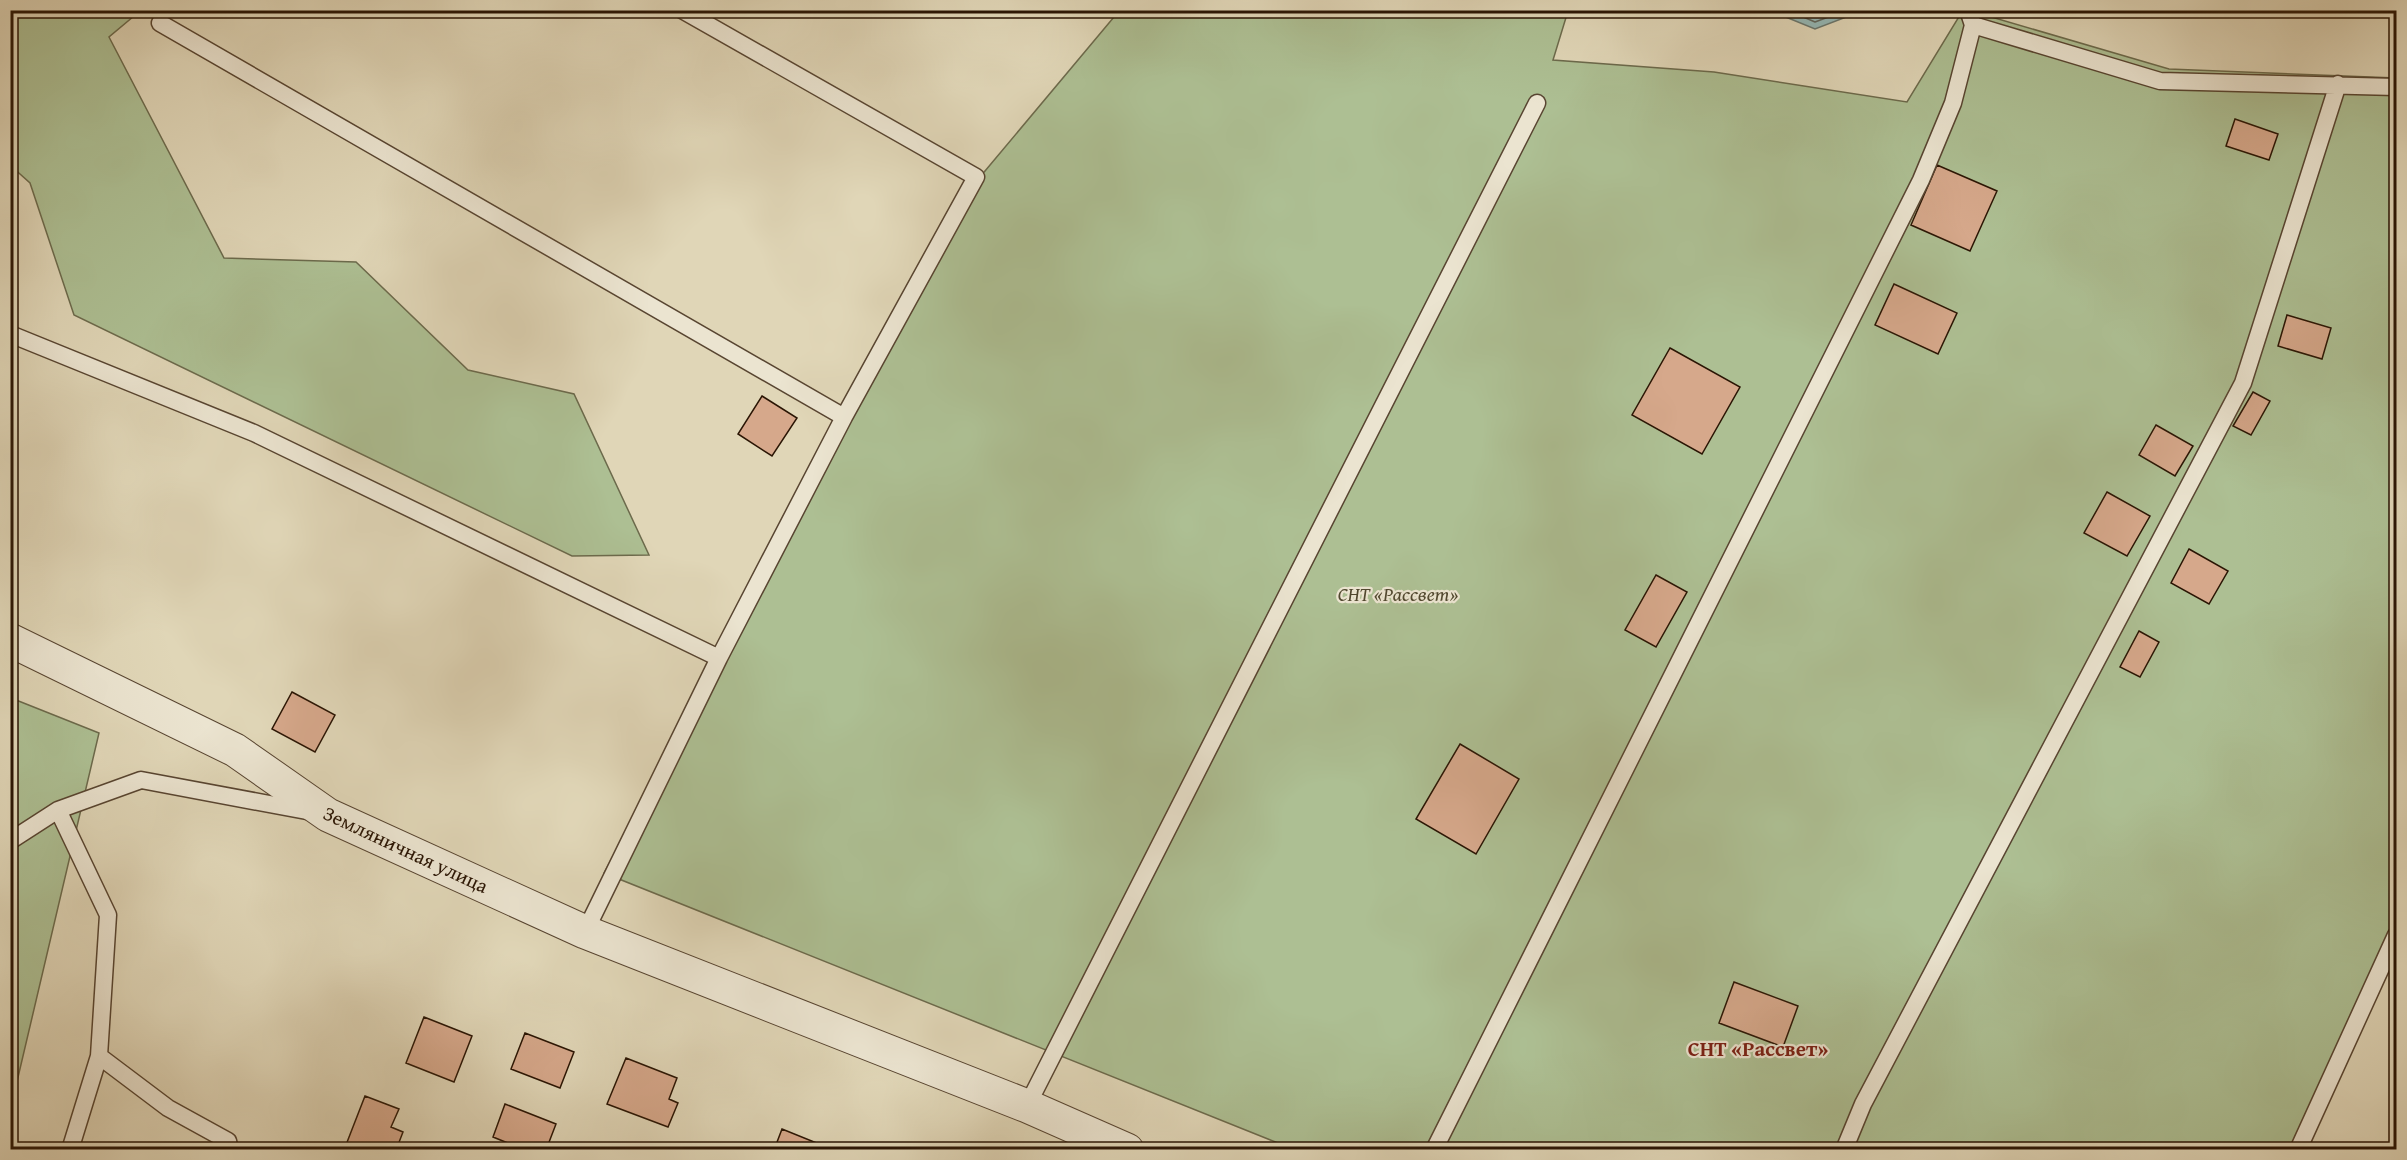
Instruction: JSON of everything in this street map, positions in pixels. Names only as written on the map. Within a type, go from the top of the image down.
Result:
[{"type":"street","name":"Земляничная улица","points":[[10,640],[235,750],[328,815],[585,932],[1027,1106],[1127,1149]]},
{"type":"lane","points":[[585,932],[719,658],[844,417],[976,177],[682,10]]},
{"type":"lane","points":[[1434,1149],[1921,180],[1953,104],[1971,18],[2160,81],[2397,87]]},
{"type":"lane","points":[[159,23],[844,417]]},
{"type":"lane","points":[[1844,1149],[1863,1104],[2243,383],[2338,84]]},
{"type":"lane","points":[[1027,1106],[1537,103]]},
{"type":"lane","points":[[10,334],[254,432],[719,658]]},
{"type":"lane","points":[[10,841],[58,810],[141,780],[236,800],[328,815]]},
{"type":"lane","points":[[58,810],[108,915],[99,1056],[70,1149]]},
{"type":"lane","points":[[2298,1149],[2397,935]]},
{"type":"lane","points":[[99,1056],[168,1108],[228,1141],[230,1149]]},
{"type":"green space","points":[[11,10],[140,11],[109,37],[224,258],[356,262],[468,370],[574,394],[649,555],[572,556],[74,315],[30,183],[11,166]]},
{"type":"green space","name":"СНТ «Рассвет»","points":[[1963,10],[2169,69],[2396,78],[2396,931],[2300,1149],[1293,1149],[604,873],[980,177],[1119,11],[1568,11],[1553,60],[1714,72],[1907,102]]},
{"type":"green space","points":[[11,698],[99,733],[11,1107]]},
{"type":"water","points":[[1862,10],[1815,29],[1771,11]]},
{"type":"building","points":[[2235,119],[2278,134],[2269,160],[2226,146]]},
{"type":"building","points":[[1937,165],[1997,191],[1970,251],[1911,225]]},
{"type":"building","points":[[1894,284],[1957,313],[1938,354],[1875,325]]},
{"type":"building","points":[[2287,315],[2331,328],[2322,359],[2278,346]]},
{"type":"building","points":[[1670,348],[1740,387],[1702,454],[1632,415]]},
{"type":"building","points":[[2253,392],[2270,401],[2251,435],[2233,426]]},
{"type":"building","points":[[762,396],[797,418],[772,456],[738,434]]},
{"type":"building","points":[[2156,425],[2193,446],[2175,476],[2139,455]]},
{"type":"building","points":[[2107,492],[2150,516],[2127,556],[2084,533]]},
{"type":"building","points":[[2189,549],[2228,571],[2209,604],[2171,583]]},
{"type":"building","points":[[1656,575],[1687,592],[1656,647],[1625,630]]},
{"type":"building","points":[[2139,631],[2159,642],[2140,677],[2120,667]]},
{"type":"building","points":[[292,692],[335,715],[315,752],[272,729]]},
{"type":"building","points":[[1460,744],[1519,779],[1476,854],[1416,819]]},
{"type":"building","points":[[1734,982],[1798,1006],[1783,1047],[1719,1023]]},
{"type":"building","points":[[424,1017],[472,1036],[454,1082],[406,1063]]},
{"type":"building","points":[[525,1033],[574,1052],[560,1088],[511,1069]]},
{"type":"building","points":[[626,1058],[677,1078],[669,1099],[678,1103],[668,1127],[607,1104]]},
{"type":"building","points":[[365,1096],[399,1109],[391,1127],[403,1132],[396,1150],[344,1150]]},
{"type":"building","points":[[505,1104],[556,1124],[546,1150],[525,1150],[493,1137]]},
{"type":"building","points":[[782,1129],[829,1148],[829,1150],[774,1150]]},
{"type":"district","name":"СНТ «Рассвет»","points":[[1758,1048]]}]
